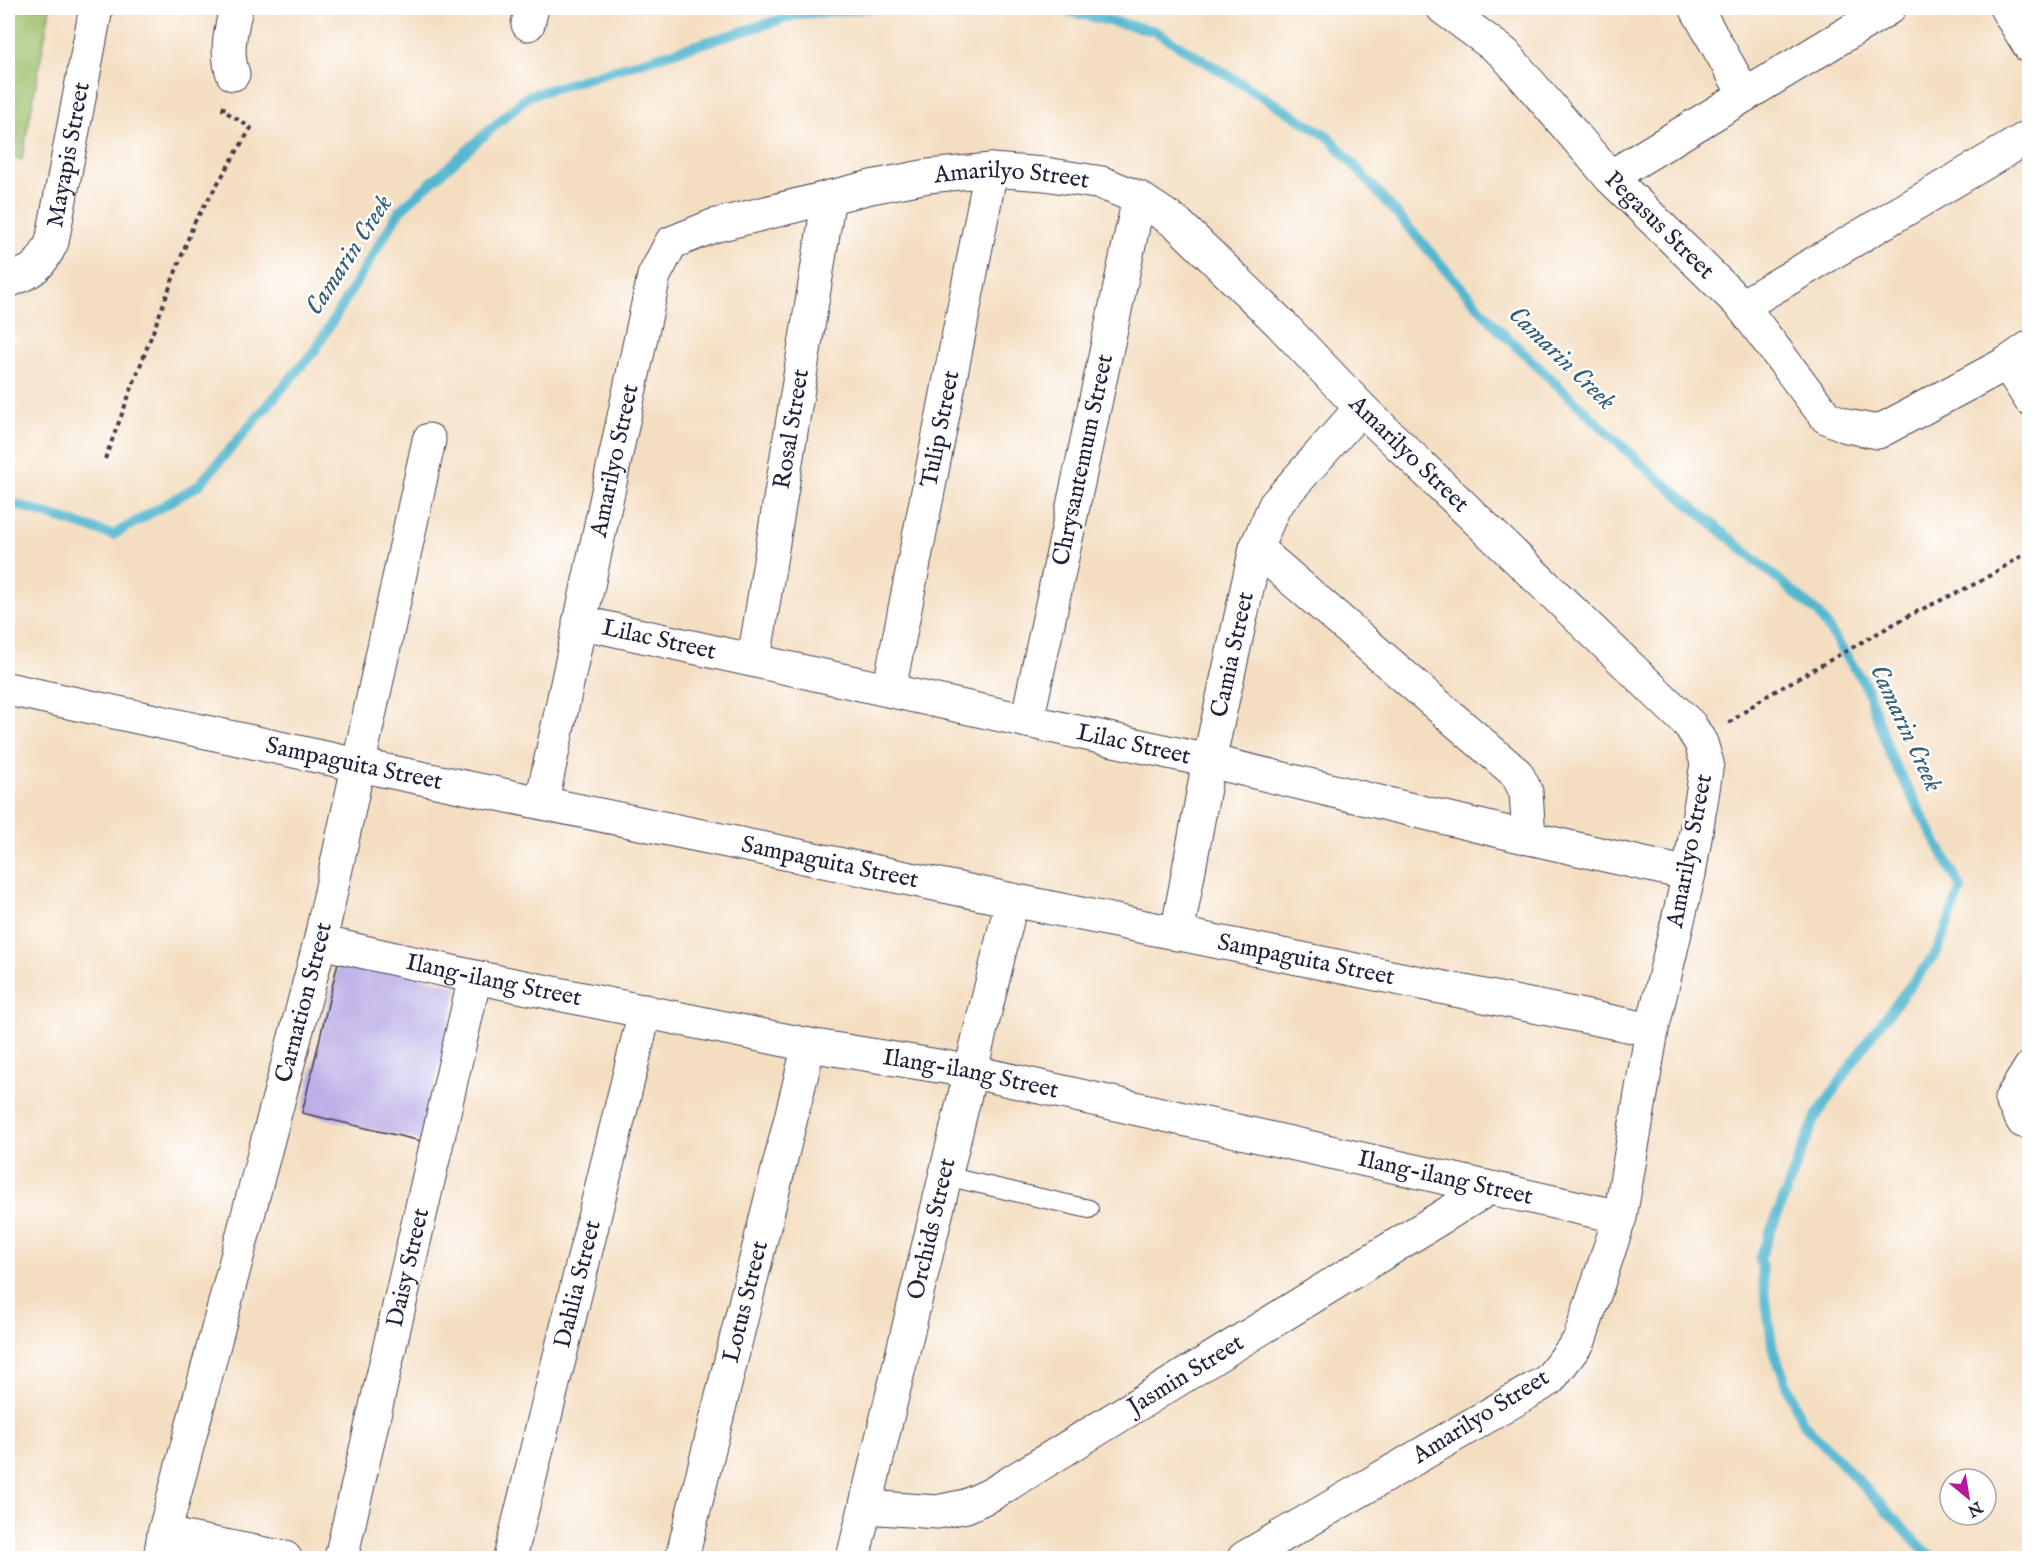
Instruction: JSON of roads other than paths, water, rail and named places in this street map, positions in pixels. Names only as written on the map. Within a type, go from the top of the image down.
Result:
[{"type":"street","name":"Mayapis Street","points":[[8,281],[26,274],[44,260],[52,242],[96,8]]},
{"type":"street","points":[[233,74],[228,50],[236,8]]},
{"type":"street","name":"Pegasus Street","points":[[1443,8],[1504,52],[1610,177],[1742,306],[1826,417],[1847,426],[1878,432],[2018,355]]},
{"type":"street","points":[[1696,8],[1745,95]]},
{"type":"street","points":[[1610,177],[1888,8]]},
{"type":"street","points":[[2006,8],[2030,47]]},
{"type":"street","points":[[1742,306],[2030,136]]},
{"type":"street","name":"Amarilyo Street","points":[[542,801],[654,276],[671,243],[713,226],[829,197],[928,176],[991,170],[1045,174],[1102,183],[1139,198],[1178,224],[1280,323],[1361,408],[1690,725],[1701,743],[1707,763],[1689,874],[1652,1030],[1620,1217],[1579,1341],[1549,1380],[1244,1558]]},
{"type":"street","name":"Tulip Street","points":[[889,690],[991,170]]},
{"type":"street","name":"Rosal Street","points":[[754,660],[829,197]]},
{"type":"street","name":"Chrysantemum Street","points":[[1027,720],[1139,198]]},
{"type":"street","points":[[2018,355],[2030,399]]},
{"type":"street","name":"Camia Street","points":[[1177,934],[1209,761],[1256,548],[1275,505],[1361,408]]},
{"type":"street","name":"Carnation Street","points":[[162,1546],[320,942],[429,440]]},
{"type":"street","points":[[1256,548],[1517,774],[1526,792],[1529,838]]},
{"type":"street","name":"Lilac Street","points":[[579,622],[1209,761],[1689,874]]},
{"type":"street","name":"Sampaguita Street","points":[[8,690],[358,765],[1652,1030]]},
{"type":"street","name":"Orchids Street","points":[[853,1558],[1012,900]]},
{"type":"street","name":"Ilang-ilang Street","points":[[320,942],[475,977],[809,1045],[969,1071],[1620,1217]]},
{"type":"street","name":"Daisy Street","points":[[341,1558],[475,977]]},
{"type":"street","name":"Dahlia Street","points":[[510,1558],[645,1011]]},
{"type":"street","name":"Lotus Street","points":[[682,1558],[809,1045]]},
{"type":"street","points":[[2026,1121],[2012,1099],[2030,1068]]},
{"type":"street","name":"Jasmin Street","points":[[866,1506],[937,1512],[966,1506],[992,1494],[1489,1188]]},
{"type":"street","points":[[162,1546],[285,1558]]},
{"type":"lane","points":[[945,1176],[1089,1209]]},
{"type":"waterway","name":"Camarin Creek","points":[[8,502],[113,535],[199,485],[315,350],[400,210],[528,96],[799,14],[874,8]]},
{"type":"waterway","name":"Camarin Creek","points":[[1052,8],[1155,31],[1329,137],[1499,330],[1638,461],[1818,613],[1865,684],[1892,759],[1961,888],[1937,952],[1873,1033],[1815,1118],[1760,1258],[1773,1350],[1802,1422],[1927,1553],[1936,1558]]}]
